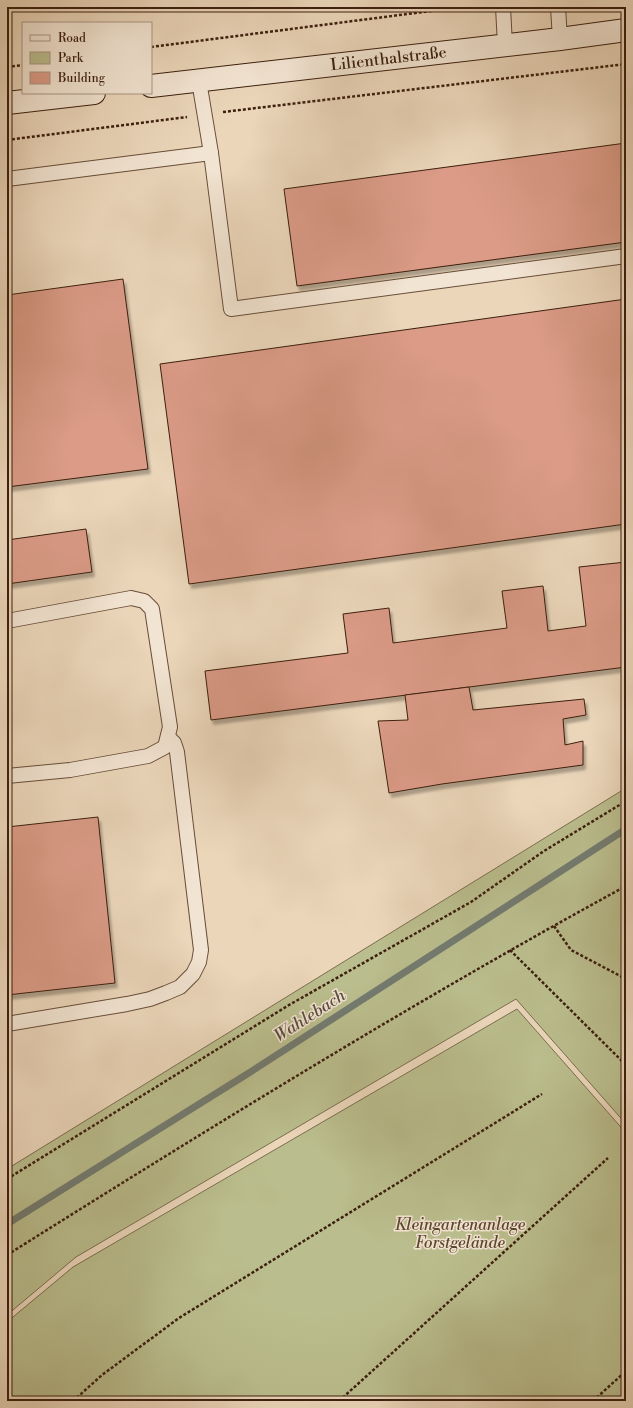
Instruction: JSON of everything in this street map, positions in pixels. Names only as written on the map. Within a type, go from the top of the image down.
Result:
[{"type":"main road","name":"Lilienthalstraße","points":[[152,86],[560,39],[626,30]]},
{"type":"main road","points":[[7,103],[85,94]]},
{"type":"lane","points":[[503,7],[505,45]]},
{"type":"lane","points":[[558,7],[560,39]]},
{"type":"lane","points":[[199,81],[206,115],[231,309],[626,256]]},
{"type":"lane","points":[[7,178],[211,153]]},
{"type":"lane","points":[[7,621],[131,598],[144,601],[152,609],[170,727],[165,747],[148,756],[70,770],[7,776]]},
{"type":"lane","points":[[7,1024],[150,999],[180,987],[193,974],[199,962],[201,950],[177,752],[174,743],[168,737]]},
{"type":"path","points":[[152,47],[462,7]]},
{"type":"path","points":[[7,140],[626,64]]},
{"type":"path","points":[[7,67],[22,65]]},
{"type":"path","points":[[7,1179],[289,1005],[471,902],[544,850],[626,801]]},
{"type":"path","points":[[7,1255],[221,1121],[419,1002],[626,886]]},
{"type":"path","points":[[554,926],[571,950],[626,979]]},
{"type":"path","points":[[510,950],[626,1064]]},
{"type":"path","points":[[73,1401],[102,1375],[179,1318],[542,1094]]},
{"type":"path","points":[[339,1401],[608,1158]]},
{"type":"path","points":[[593,1401],[626,1371]]},
{"type":"green space","points":[[626,788],[626,1124],[516,999],[76,1257],[7,1315],[7,1169]]},
{"type":"green space","name":"Kleingartenanlage Forstgelände","points":[[517,1009],[626,1133],[626,1401],[7,1401],[7,1322],[73,1267]]},
{"type":"building","points":[[626,143],[626,242],[297,286],[284,189]]},
{"type":"building","points":[[123,279],[148,469],[7,487],[7,295]]},
{"type":"building","points":[[626,299],[626,524],[189,584],[160,364]]},
{"type":"building","points":[[86,529],[92,572],[7,584],[7,540]]},
{"type":"building","points":[[626,562],[626,667],[211,720],[205,671],[348,653],[343,614],[389,608],[393,643],[507,628],[502,591],[543,586],[548,631],[586,626],[579,567]]},
{"type":"building","points":[[469,687],[473,710],[584,699],[586,715],[563,719],[565,745],[583,741],[583,765],[442,784],[389,793],[378,721],[408,720],[405,695]]},
{"type":"building","points":[[98,817],[115,983],[7,995],[7,827]]},
{"type":"waterway","name":"Wahlebach","points":[[7,1224],[252,1071],[626,829]]}]
